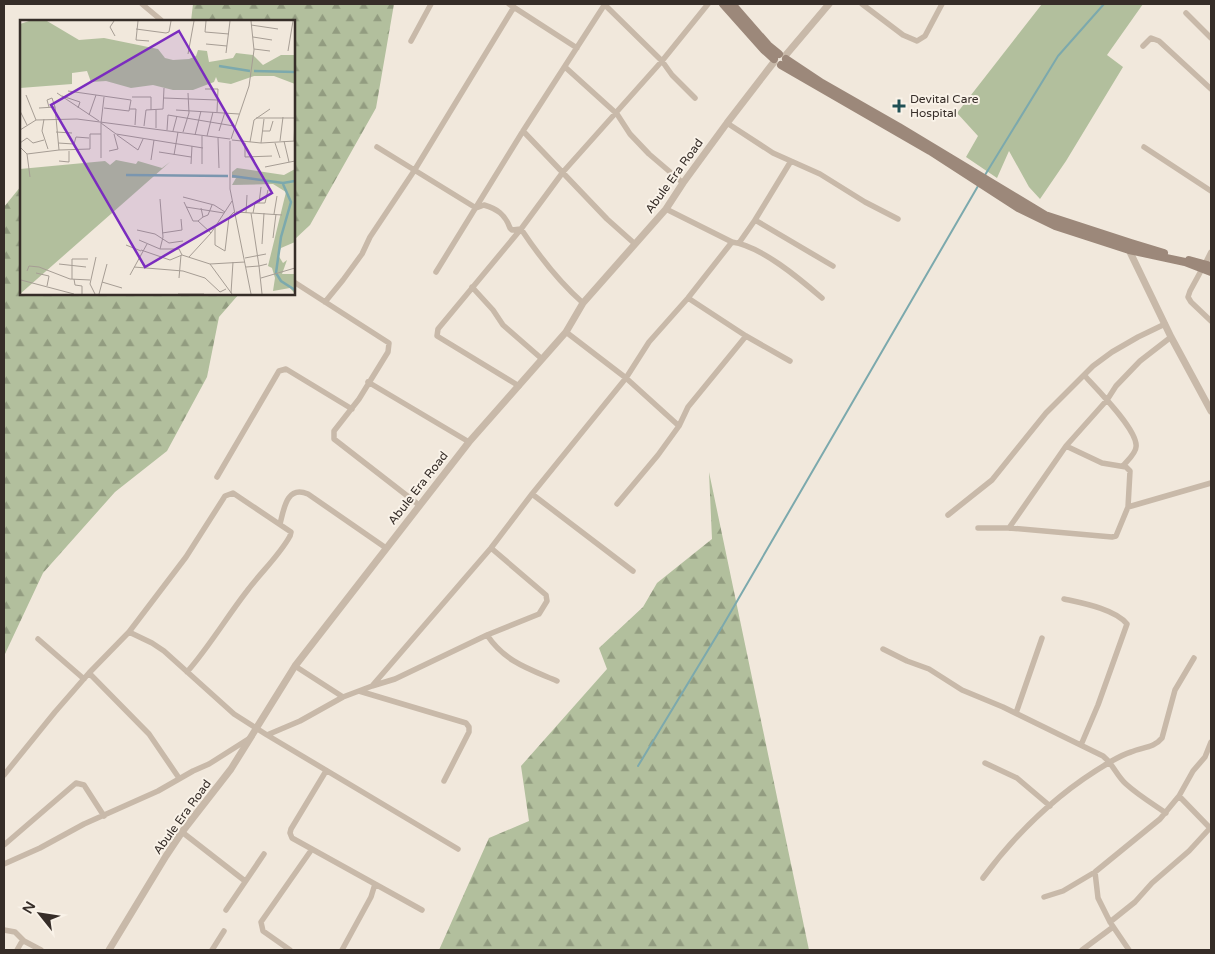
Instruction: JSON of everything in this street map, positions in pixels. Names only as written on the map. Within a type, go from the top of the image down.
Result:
[{"type":"main road","points":[[723,4],[764,50],[969,173],[1018,208],[1055,226],[1129,250],[1206,266]]},
{"type":"main road","points":[[732,4],[780,59]]},
{"type":"main road","points":[[991,188],[1045,215],[1131,244],[1206,266],[1211,272]]},
{"type":"street","points":[[142,4],[161,20]]},
{"type":"street","points":[[410,41],[431,4]]},
{"type":"street","points":[[436,272],[523,131],[605,4],[662,61],[672,75],[694,98]]},
{"type":"street","points":[[519,386],[437,336],[438,329],[521,229],[563,172],[617,114],[708,4]]},
{"type":"street","name":"Abule Era Road","points":[[110,950],[182,832],[231,769],[295,666],[469,442],[566,332],[583,303],[666,209],[727,123],[829,4]]},
{"type":"street","points":[[862,4],[903,35],[917,41],[925,36],[942,4]]},
{"type":"street","points":[[325,302],[362,254],[370,237],[414,171],[512,6],[576,48]]},
{"type":"street","points":[[1186,13],[1211,38]]},
{"type":"street","points":[[1143,46],[1151,38],[1160,40],[1211,88]]},
{"type":"street","points":[[564,67],[617,114],[630,134],[649,154],[683,183]]},
{"type":"street","points":[[727,123],[772,153],[820,174],[865,202],[898,219]]},
{"type":"street","points":[[523,131],[607,218],[635,244]]},
{"type":"street","points":[[1144,147],[1211,191]]},
{"type":"street","points":[[377,148],[476,208]]},
{"type":"street","points":[[372,686],[492,548],[532,494],[626,378],[649,342],[755,220],[791,161]]},
{"type":"street","points":[[476,208],[484,205],[494,208],[506,219],[510,228],[521,229]]},
{"type":"street","points":[[666,209],[736,243],[760,252],[803,281],[822,298]]},
{"type":"street","points":[[755,220],[832,266]]},
{"type":"street","points":[[521,229],[543,261],[567,289],[583,303]]},
{"type":"street","points":[[1129,250],[1171,337],[1211,411]]},
{"type":"street","points":[[1211,252],[1206,266],[1190,290],[1188,297],[1211,322]]},
{"type":"street","points":[[295,283],[389,343],[388,352],[352,409],[334,431],[334,439],[419,505]]},
{"type":"street","points":[[472,287],[493,310],[503,325],[542,359]]},
{"type":"street","points":[[688,298],[746,336],[790,361]]},
{"type":"street","points":[[948,515],[992,480],[1046,412],[1084,375],[1112,352],[1165,324]]},
{"type":"street","points":[[566,332],[626,378],[679,426]]},
{"type":"street","points":[[617,504],[658,455],[679,426],[688,408],[746,336]]},
{"type":"street","points":[[1010,528],[1066,446],[1107,400],[1116,386],[1140,361],[1171,337]]},
{"type":"street","points":[[217,477],[278,371],[286,369],[352,409]]},
{"type":"street","points":[[1084,375],[1132,431],[1137,445],[1136,449],[1123,466]]},
{"type":"street","points":[[368,382],[469,442]]},
{"type":"street","points":[[978,528],[1010,528],[1116,536],[1128,507],[1130,471],[1123,466],[1102,463],[1066,446]]},
{"type":"street","points":[[1128,507],[1211,483]]},
{"type":"street","points":[[280,524],[286,502],[291,494],[302,491],[386,548]]},
{"type":"street","points":[[4,775],[84,678],[129,632],[186,557],[225,496],[233,493],[291,532],[288,539],[238,602],[206,651],[187,672]]},
{"type":"street","points":[[532,494],[633,571]]},
{"type":"street","points":[[267,735],[300,721],[343,698],[372,686],[395,680],[487,635],[540,614],[547,601],[546,595],[492,548]]},
{"type":"street","points":[[1064,599],[1107,612],[1124,620],[1127,624],[1098,705],[1080,745]]},
{"type":"street","points":[[129,632],[152,643],[234,714],[458,850]]},
{"type":"street","points":[[487,635],[507,657],[558,681]]},
{"type":"street","points":[[1016,713],[1042,638]]},
{"type":"street","points":[[38,639],[84,678]]},
{"type":"street","points":[[883,649],[929,669],[962,690],[982,697],[1103,756],[1110,762],[1125,784],[1166,813]]},
{"type":"street","points":[[983,878],[1000,855],[1050,806],[1079,782],[1110,762],[1131,752],[1155,745],[1162,738],[1175,690],[1194,658]]},
{"type":"street","points":[[295,666],[343,698]]},
{"type":"street","points":[[89,673],[149,734],[178,778]]},
{"type":"street","points":[[359,691],[466,723],[469,727],[469,732],[444,781]]},
{"type":"street","points":[[4,864],[209,764],[250,738]]},
{"type":"street","points":[[1044,897],[1063,891],[1095,872],[1166,813],[1179,796],[1192,771],[1206,757],[1211,742]]},
{"type":"street","points":[[985,763],[1017,778],[1050,806]]},
{"type":"street","points":[[326,771],[291,829],[292,838],[422,910]]},
{"type":"street","points":[[4,845],[76,783],[84,785],[104,816]]},
{"type":"street","points":[[1082,950],[1211,827],[1179,796]]},
{"type":"street","points":[[182,832],[245,881]]},
{"type":"street","points":[[290,950],[263,931],[261,922],[312,849]]},
{"type":"street","points":[[226,910],[264,854]]},
{"type":"street","points":[[1095,872],[1098,898],[1111,924],[1129,950]]},
{"type":"street","points":[[342,950],[371,897],[374,884]]},
{"type":"street","points":[[4,930],[15,932],[24,941],[41,950]]},
{"type":"street","points":[[212,950],[224,931]]},
{"type":"street","points":[[17,950],[24,941]]},
{"type":"green space","points":[[193,4],[394,4],[376,108],[310,225],[295,239],[295,20],[191,20]]},
{"type":"green space","points":[[1042,4],[1143,4],[1107,55],[1123,67],[1066,161],[1040,199],[1029,187],[1009,151],[997,178],[966,157],[978,136],[957,113]]},
{"type":"green space","points":[[20,187],[20,295],[238,295],[219,317],[207,377],[167,451],[115,492],[43,573],[4,656],[4,207]]},
{"type":"green space","points":[[709,472],[809,950],[439,950],[489,838],[529,821],[521,766],[607,669],[599,648],[643,607],[657,583],[712,539]]},
{"type":"waterway","points":[[985,175],[1058,56],[1104,4]]},
{"type":"waterway","points":[[638,766],[722,627],[978,186]]},
{"type":"place","name":"Devital Care Hospital","points":[[899,106]]}]
